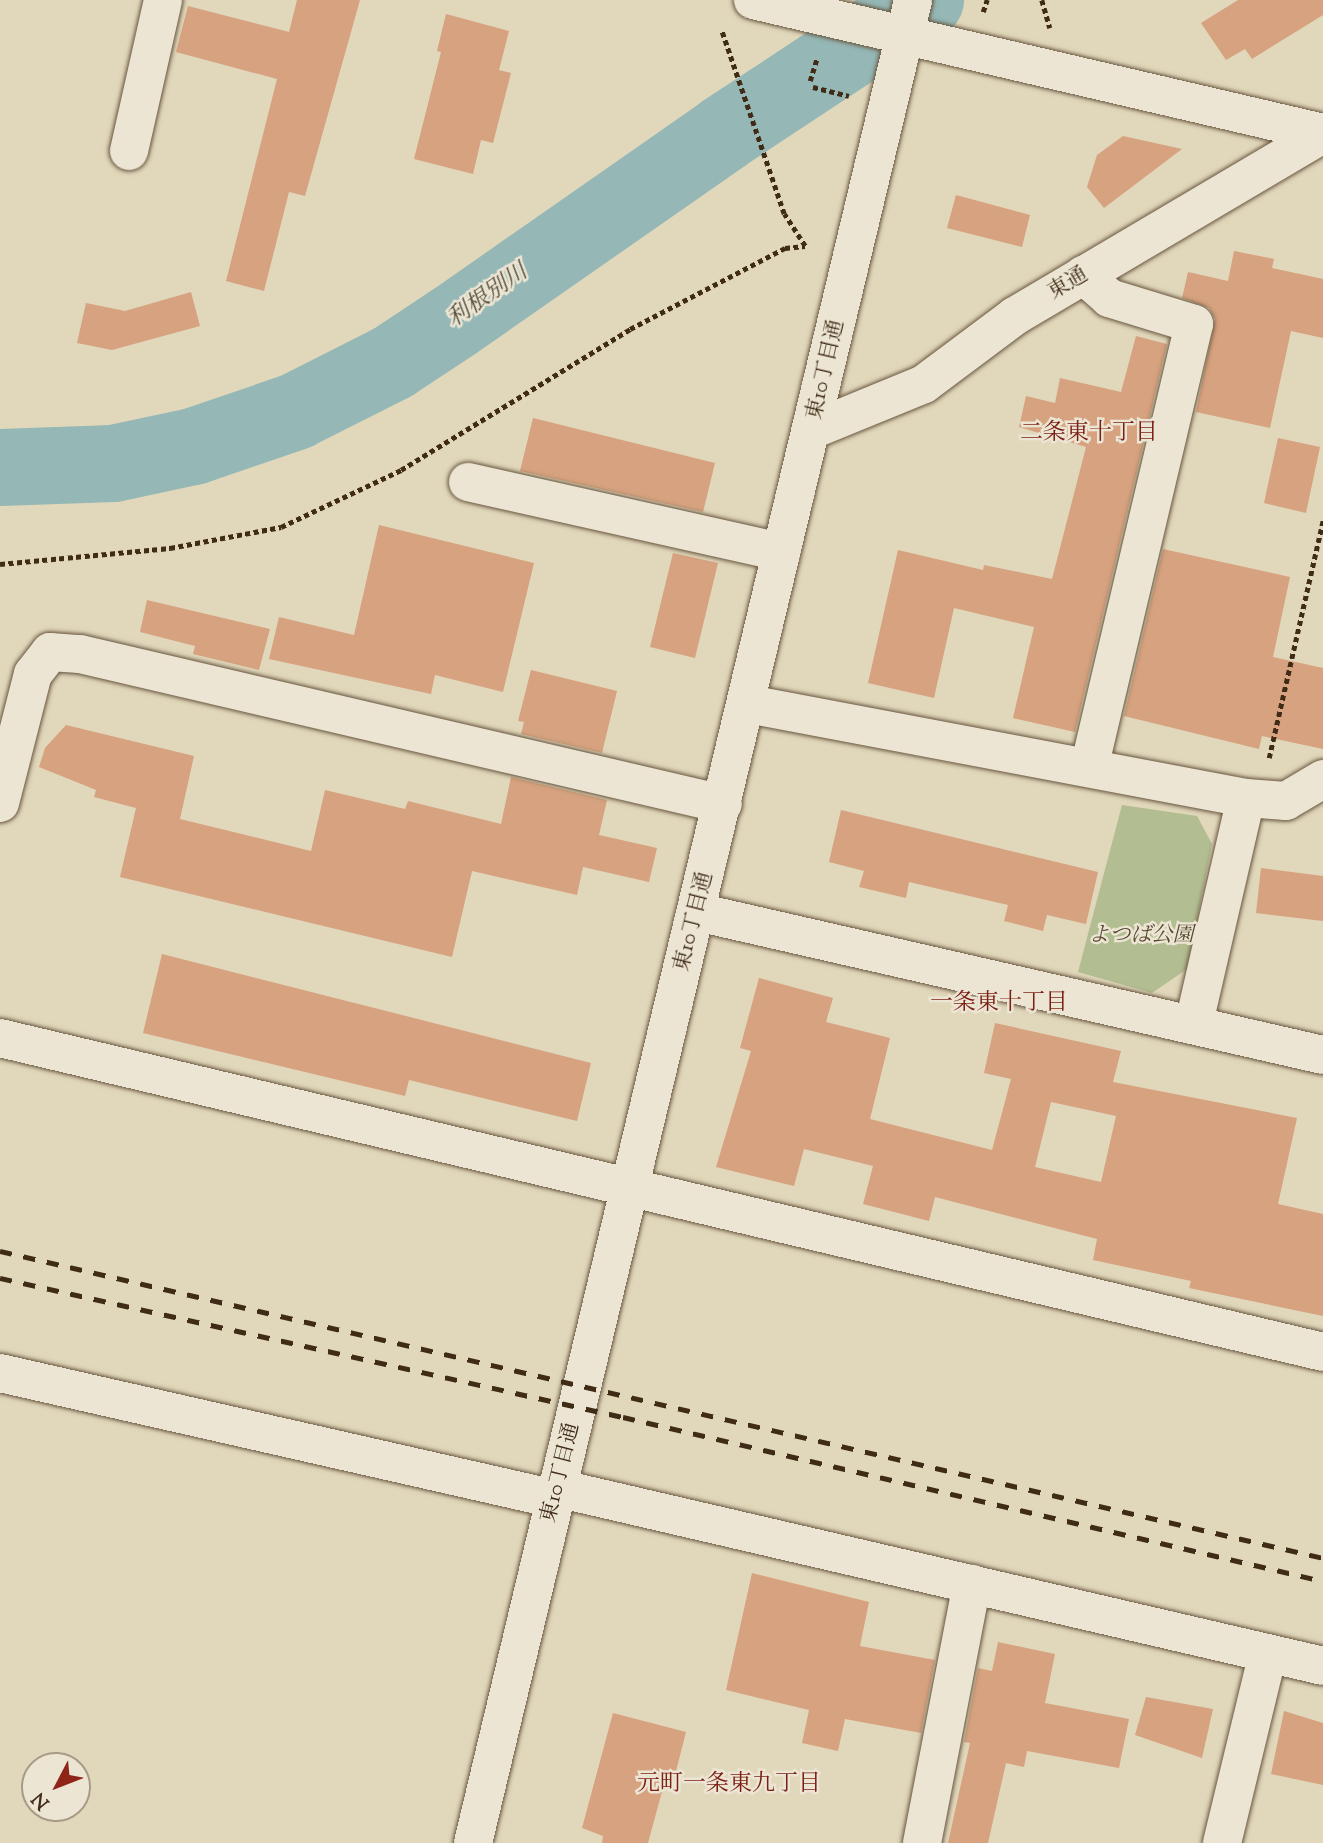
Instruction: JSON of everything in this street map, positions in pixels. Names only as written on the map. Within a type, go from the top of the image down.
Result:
[{"type":"street","points":[[129,151],[163,0]]},
{"type":"street","points":[[759,1],[910,18],[1007,60],[1323,133]]},
{"type":"street","name":"東10丁目通","points":[[473,1843],[748,704],[781,552],[910,18]]},
{"type":"street","name":"東通","points":[[812,429],[923,384],[1015,316],[1323,133]]},
{"type":"street","points":[[1083,275],[1109,298],[1194,324],[1089,768]]},
{"type":"street","points":[[468,482],[781,552]]},
{"type":"street","points":[[0,803],[33,674],[50,652],[80,654],[723,803]]},
{"type":"street","points":[[748,704],[1253,798],[1286,801],[1323,779]]},
{"type":"street","points":[[1194,1023],[1253,798]]},
{"type":"street","points":[[697,912],[1194,1023],[1323,1055]]},
{"type":"street","points":[[0,1038],[1323,1352]]},
{"type":"street","points":[[0,1373],[972,1584],[1323,1666]]},
{"type":"street","points":[[922,1843],[972,1584]]},
{"type":"street","points":[[1222,1843],[1268,1653]]},
{"type":"path","points":[[1042,0],[1051,32]]},
{"type":"path","points":[[0,564],[170,548],[281,527],[401,470],[630,329],[785,248],[805,246],[785,214],[721,29]]},
{"type":"path","points":[[1253,798],[1323,520]]},
{"type":"green space","name":"よつば公園","points":[[1122,805],[1197,816],[1212,844],[1187,969],[1152,993],[1078,972]]},
{"type":"building","points":[[297,0],[360,0],[305,196],[289,192],[264,291],[226,281],[277,79],[176,52],[188,6],[289,32]]},
{"type":"building","points":[[1238,0],[1323,0],[1323,15],[1252,59],[1245,49],[1226,60],[1201,23]]},
{"type":"building","points":[[446,14],[509,31],[499,70],[511,73],[493,143],[481,140],[473,174],[414,159],[441,52],[437,51]]},
{"type":"building","points":[[1123,136],[1182,149],[1104,208],[1087,187],[1097,155]]},
{"type":"building","points":[[956,195],[1030,215],[1022,247],[947,228]]},
{"type":"building","points":[[1234,251],[1274,259],[1272,268],[1323,279],[1323,338],[1291,331],[1270,428],[1196,412],[1215,319],[1209,308],[1182,298],[1188,272],[1228,281]]},
{"type":"building","points":[[191,292],[200,326],[112,350],[77,343],[86,303],[125,311]]},
{"type":"building","points":[[1136,336],[1167,344],[1075,732],[1013,718],[1034,627],[954,608],[934,698],[868,683],[898,550],[983,570],[984,565],[1052,579],[1086,447],[1019,427],[1026,396],[1055,403],[1060,378],[1121,392]]},
{"type":"building","points":[[533,418],[715,463],[703,512],[520,471]]},
{"type":"building","points":[[1278,438],[1320,447],[1306,513],[1264,503]]},
{"type":"building","points":[[379,525],[534,563],[503,692],[435,675],[431,694],[269,659],[279,617],[354,635]]},
{"type":"building","points":[[1163,549],[1290,577],[1273,657],[1323,668],[1323,749],[1262,736],[1259,749],[1124,716]]},
{"type":"building","points":[[673,553],[718,563],[695,658],[650,647]]},
{"type":"building","points":[[147,600],[270,629],[259,670],[193,654],[195,646],[140,632]]},
{"type":"building","points":[[531,670],[617,691],[602,753],[521,734],[524,722],[518,721]]},
{"type":"building","points":[[66,725],[194,756],[180,819],[311,851],[325,790],[405,809],[408,801],[501,824],[511,777],[607,800],[599,835],[657,848],[649,882],[583,867],[577,895],[472,871],[452,957],[120,877],[136,808],[94,797],[96,790],[39,767],[45,748]]},
{"type":"building","points":[[841,810],[1098,872],[1086,924],[1047,915],[1043,931],[1004,921],[1008,905],[909,882],[906,898],[859,887],[864,871],[829,862]]},
{"type":"building","points":[[1261,868],[1323,876],[1323,921],[1256,913]]},
{"type":"building","points":[[162,954],[591,1063],[577,1121],[409,1080],[405,1096],[143,1033]]},
{"type":"building","points":[[759,978],[833,998],[826,1022],[890,1038],[870,1119],[992,1150],[1011,1079],[984,1073],[995,1023],[1121,1051],[1113,1082],[1297,1118],[1278,1204],[1323,1214],[1323,1316],[1189,1288],[1191,1281],[1093,1260],[1097,1239],[935,1197],[929,1221],[863,1204],[873,1166],[804,1149],[794,1186],[716,1167],[751,1051],[740,1048]],"holes":[[[1051,1102],[1116,1116],[1101,1182],[1035,1167]]]},
{"type":"building","points":[[752,1573],[869,1602],[860,1646],[935,1660],[921,1733],[845,1719],[838,1751],[802,1743],[809,1710],[726,1690]]},
{"type":"building","points":[[998,1642],[1055,1654],[1045,1703],[1129,1719],[1119,1768],[1027,1751],[1024,1767],[1006,1763],[988,1843],[948,1843],[970,1743],[964,1742],[978,1668],[992,1671]]},
{"type":"building","points":[[1146,1697],[1213,1709],[1202,1758],[1135,1735]]},
{"type":"building","points":[[1284,1711],[1323,1723],[1323,1785],[1271,1774]]},
{"type":"building","points":[[613,1713],[686,1732],[674,1779],[666,1777],[648,1843],[602,1843],[603,1836],[582,1828]]},
{"type":"waterway","name":"利根別川","points":[[0,467],[113,463],[193,446],[295,411],[392,362],[723,133],[925,0]]},
{"type":"railway","points":[[0,1251],[1323,1558]]},
{"type":"railway","points":[[0,1278],[623,1417],[1323,1581]]},
{"type":"district","name":"二条東十丁目","points":[[1089,434]]},
{"type":"district","name":"一条東十丁目","points":[[999,1004]]},
{"type":"district","name":"元町一条東九丁目","points":[[729,1785]]}]
